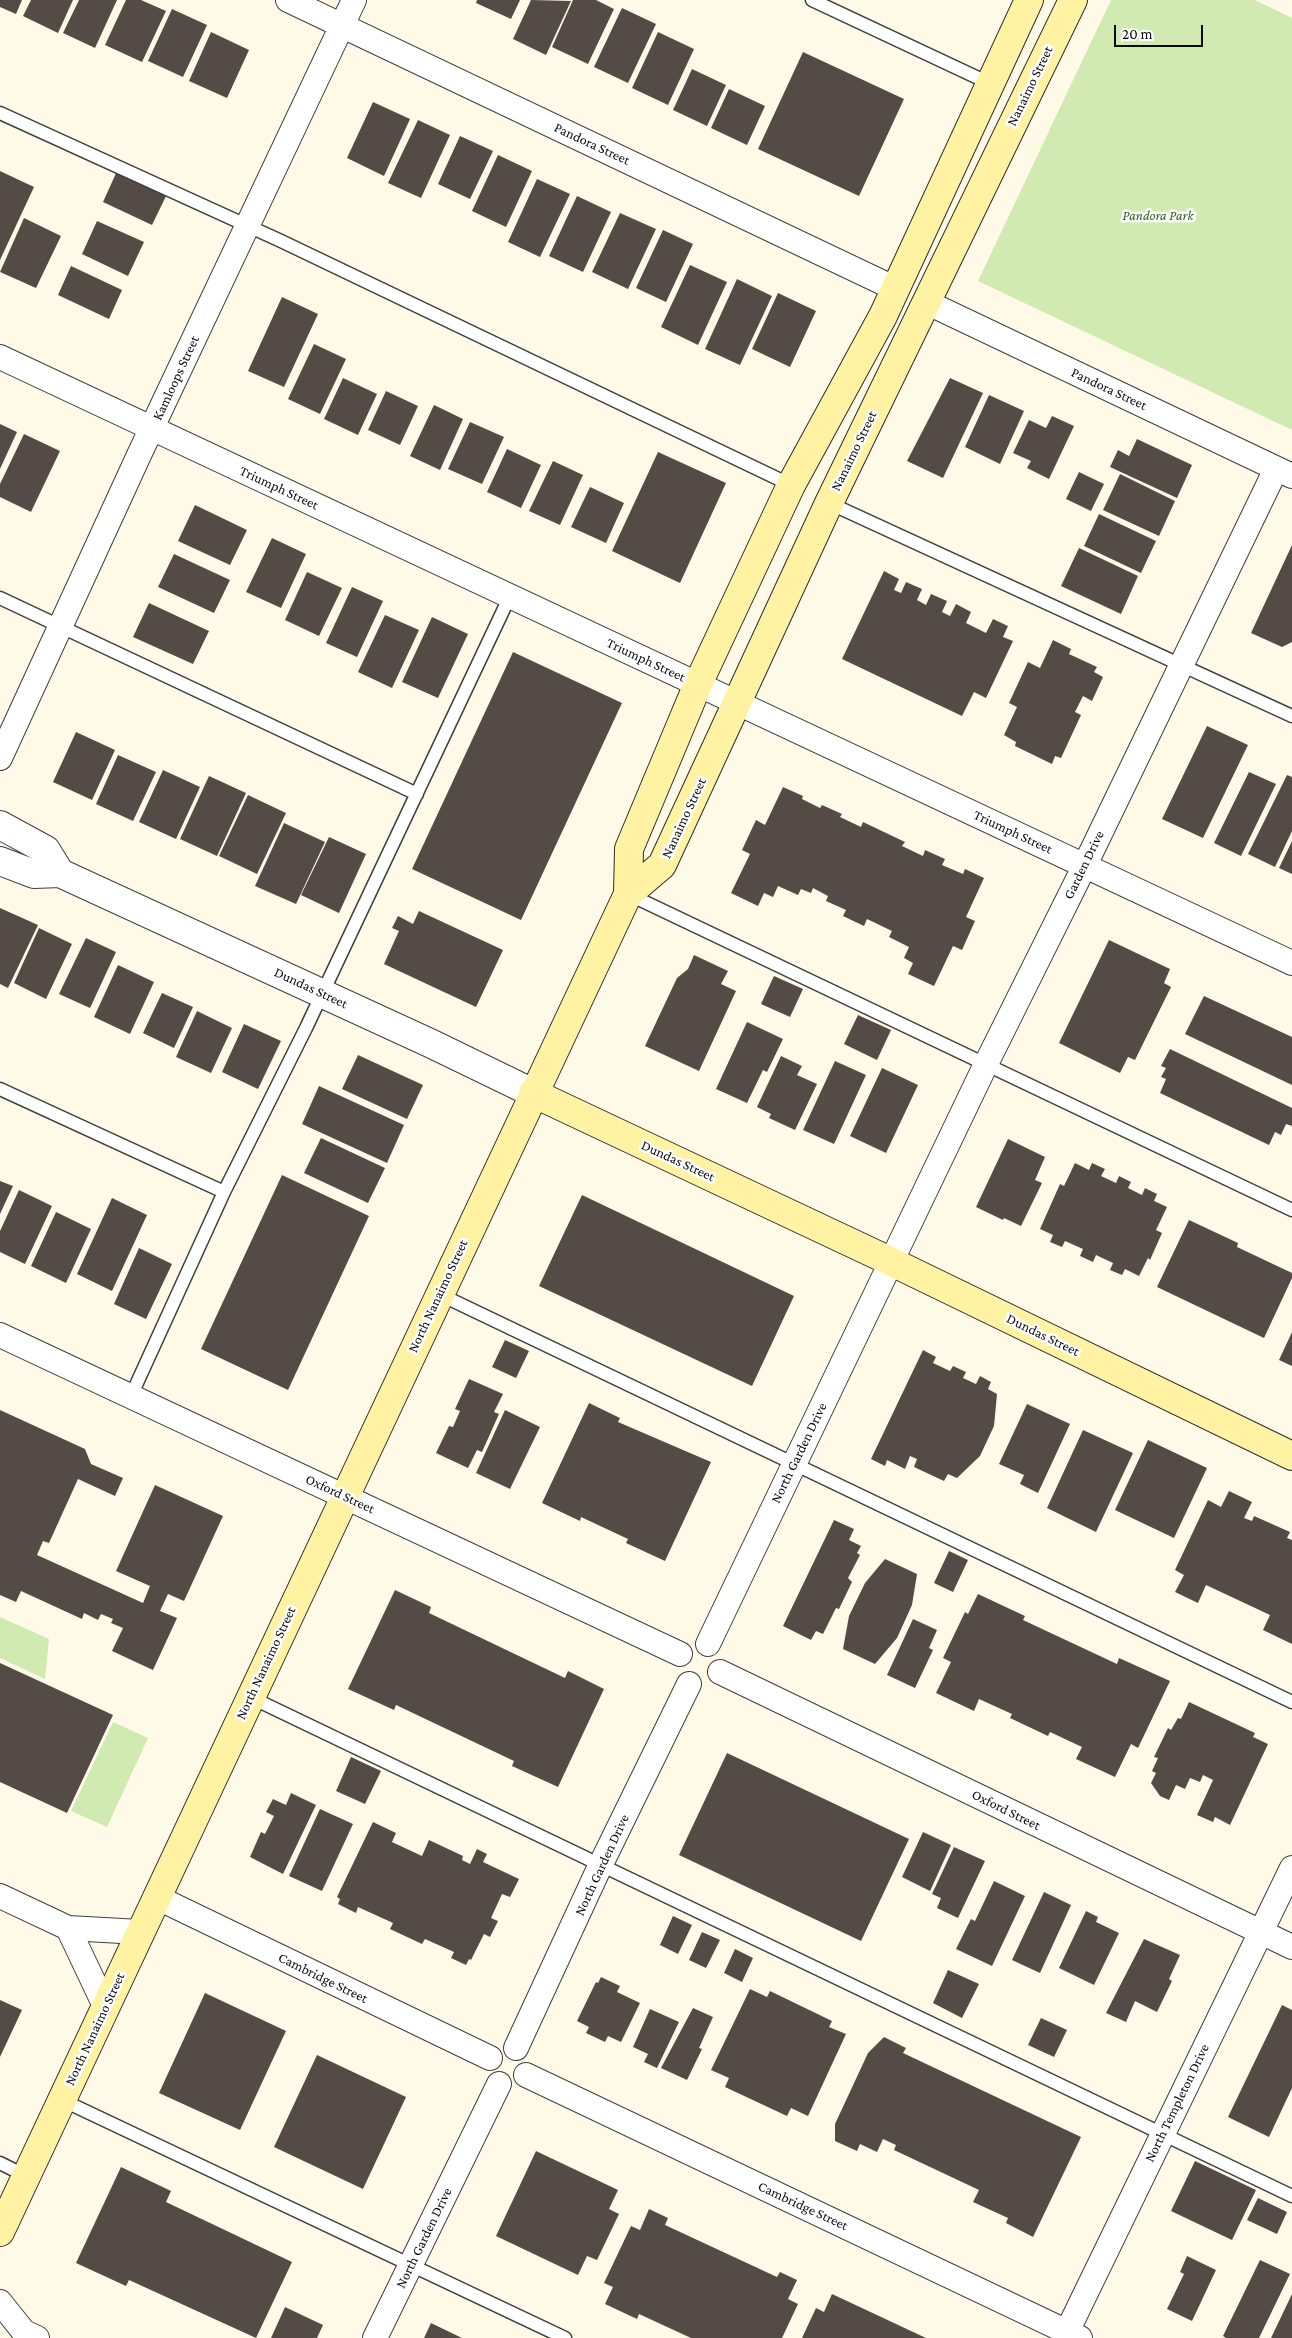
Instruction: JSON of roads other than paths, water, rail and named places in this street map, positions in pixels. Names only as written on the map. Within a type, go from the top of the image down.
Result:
[{"type":"main road","name":"Nanaimo Street","points":[[628,894],[629,849],[698,684],[791,486],[896,288],[1029,0]]},
{"type":"main road","name":"Nanaimo Street","points":[[533,1093],[628,894],[662,864],[829,503],[1073,0]]},
{"type":"main road","name":"Dundas Street","points":[[533,1093],[892,1262],[1292,1456]]},
{"type":"main road","name":"North Nanaimo Street","points":[[0,2232],[533,1093]]},
{"type":"street","name":"Pandora Street","points":[[288,0],[896,288]]},
{"type":"street","name":"Kamloops Street","points":[[0,758],[59,626],[354,0]]},
{"type":"street","name":"Pandora Street","points":[[926,302],[1284,472]]},
{"type":"street","name":"Triumph Street","points":[[0,357],[1292,963]]},
{"type":"street","name":"Garden Drive","points":[[892,1262],[986,1064],[1182,664],[1284,472]]},
{"type":"street","points":[[0,825],[46,850],[60,873]]},
{"type":"street","name":"Dundas Street","points":[[0,862],[34,874],[60,873],[432,1044],[533,1093]]},
{"type":"street","name":"North Garden Drive","points":[[708,1644],[892,1262]]},
{"type":"street","name":"Oxford Street","points":[[0,1335],[680,1654]]},
{"type":"street","points":[[702,1642],[708,1644],[718,1653],[721,1659],[720,1672],[710,1684],[696,1686],[689,1684],[680,1674],[678,1667],[680,1654],[689,1644],[702,1642]]},
{"type":"street","name":"Oxford Street","points":[[720,1672],[1292,1947]]},
{"type":"street","name":"North Garden Drive","points":[[516,2048],[689,1684]]},
{"type":"street","name":"North Templeton Drive","points":[[1070,2336],[1162,2133],[1292,1868]]},
{"type":"street","points":[[0,1896],[68,1928],[140,1932]]},
{"type":"street","name":"Cambridge Street","points":[[156,1897],[490,2058]]},
{"type":"street","points":[[68,1928],[105,2006]]},
{"type":"street","points":[[510,2046],[516,2048],[522,2052],[528,2063],[526,2075],[517,2084],[512,2086],[499,2084],[491,2076],[488,2064],[490,2058],[498,2049],[510,2046]]},
{"type":"street","name":"Cambridge Street","points":[[526,2075],[1070,2336]]},
{"type":"street","name":"North Garden Drive","points":[[375,2338],[499,2084]]},
{"type":"street","points":[[0,2302],[30,2335]]},
{"type":"lane","points":[[812,0],[991,84]]},
{"type":"lane","points":[[0,113],[247,225],[791,486]]},
{"type":"lane","points":[[829,503],[1292,716]]},
{"type":"lane","points":[[131,1396],[224,1192],[322,993],[510,596]]},
{"type":"lane","points":[[0,598],[417,794]]},
{"type":"lane","points":[[628,894],[1292,1210]]},
{"type":"lane","points":[[0,1089],[224,1192]]},
{"type":"lane","points":[[439,1294],[766,1452],[794,1462],[1292,1702]]},
{"type":"lane","points":[[250,1697],[1292,2196]]},
{"type":"lane","points":[[62,2100],[565,2338]]},
{"type":"lane","points":[[0,2163],[26,2176]]},
{"type":"park label","name":"Pandora Park","points":[[1158,216]]}]
